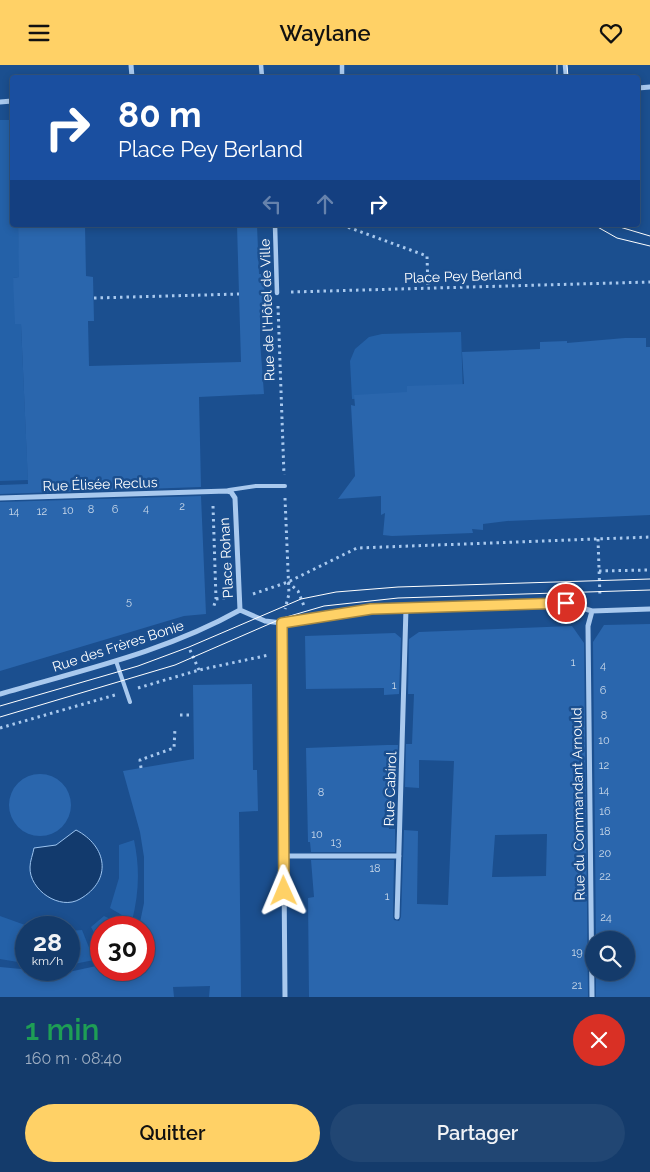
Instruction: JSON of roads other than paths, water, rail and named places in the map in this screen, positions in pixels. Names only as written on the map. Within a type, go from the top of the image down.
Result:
[{"type":"street","name":"Rue de l'Hôtel de Ville","points":[[275,227],[278,293]]},
{"type":"street","name":"Rue Élisée Reclus","points":[[0,498],[227,491]]},
{"type":"street","name":"Place Rohan","points":[[227,491],[235,498],[240,610],[265,621],[282,623]]},
{"type":"street","points":[[285,997],[282,623],[371,609],[566,603],[592,611],[650,609]]},
{"type":"street","name":"Rue Cabirol","points":[[397,917],[406,608]]},
{"type":"street","name":"Rue des Frères Bonie","points":[[0,694],[116,661],[186,638],[240,610]]},
{"type":"street","name":"Rue du Commandant Arnould","points":[[592,611],[588,626],[592,997]]},
{"type":"street","points":[[284,856],[399,856]]},
{"type":"lane","points":[[227,491],[256,486],[285,486]]},
{"type":"lane","points":[[116,661],[130,702]]},
{"type":"tram line","points":[[557,65],[557,75]]},
{"type":"tram line","points":[[567,65],[568,75]]},
{"type":"tram line","points":[[598,227],[617,238],[650,246]]},
{"type":"tram line","points":[[620,227],[650,236]]},
{"type":"tram line","points":[[0,706],[138,666],[189,647],[301,599],[336,592],[398,587],[650,579]]},
{"type":"tram line","points":[[0,717],[175,665],[283,618],[324,606],[398,598],[650,590]]}]
